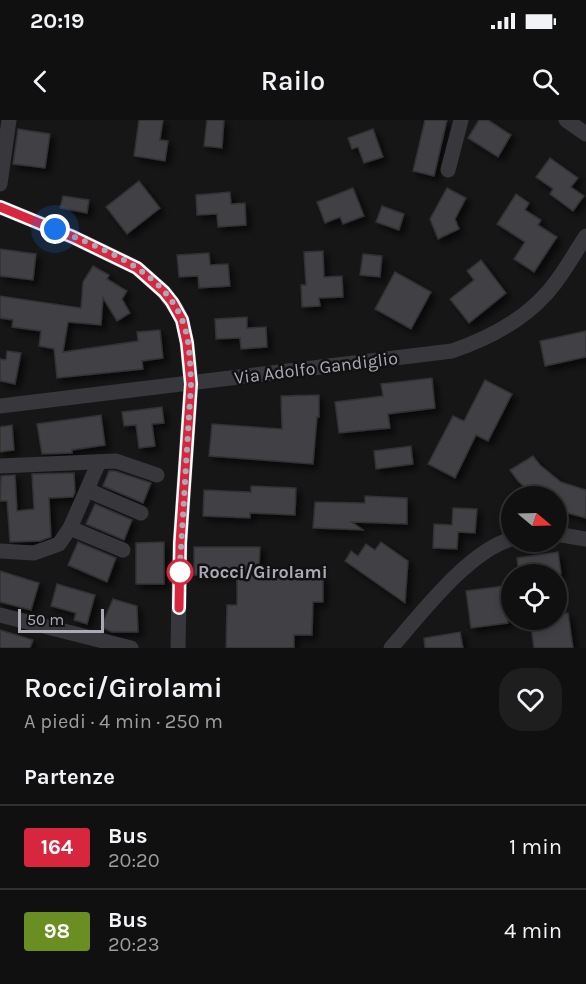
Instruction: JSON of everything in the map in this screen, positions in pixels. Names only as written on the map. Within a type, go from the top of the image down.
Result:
[{"type":"street","points":[[0,184],[9,120]]},
{"type":"street","points":[[448,170],[462,120]]},
{"type":"street","points":[[566,120],[586,134]]},
{"type":"street","points":[[0,207],[73,237],[147,274],[172,302],[182,320],[191,384],[180,543],[178,648]]},
{"type":"street","name":"Via Adolfo Gandiglio","points":[[0,406],[442,354],[464,347],[509,325],[541,299],[555,283],[586,236]]},
{"type":"street","points":[[0,466],[116,461],[157,475]]},
{"type":"street","points":[[0,551],[22,554],[47,549],[59,543],[70,528],[99,462]]},
{"type":"street","points":[[87,490],[141,513]]},
{"type":"street","points":[[70,528],[123,550]]},
{"type":"street","points":[[567,536],[586,539]]},
{"type":"street","points":[[391,648],[472,560],[501,543]]},
{"type":"street","points":[[0,615],[131,648]]},
{"type":"building","points":[[139,120],[163,120],[160,140],[168,141],[165,161],[134,156]]},
{"type":"building","points":[[207,120],[224,120],[222,148],[204,146]]},
{"type":"building","points":[[425,120],[447,120],[434,176],[413,171]]},
{"type":"building","points":[[479,120],[488,120],[511,135],[498,157],[468,138]]},
{"type":"building","points":[[18,129],[50,134],[45,168],[13,164]]},
{"type":"building","points":[[373,129],[383,157],[364,163],[358,147],[352,149],[348,138]]},
{"type":"building","points":[[550,158],[578,178],[571,187],[584,196],[573,211],[550,194],[553,189],[536,177]]},
{"type":"building","points":[[139,181],[160,208],[127,234],[106,207]]},
{"type":"building","points":[[353,188],[364,216],[343,224],[340,217],[325,223],[317,202]]},
{"type":"building","points":[[447,188],[466,198],[455,219],[459,229],[438,239],[430,219]]},
{"type":"building","points":[[230,192],[231,204],[245,203],[246,225],[218,227],[217,214],[197,215],[196,195]]},
{"type":"building","points":[[516,194],[529,203],[525,210],[541,220],[538,225],[557,237],[534,272],[514,259],[525,242],[497,224]]},
{"type":"building","points":[[63,196],[89,200],[87,213],[60,208]]},
{"type":"building","points":[[382,206],[404,214],[399,230],[376,222]]},
{"type":"building","points":[[0,249],[36,254],[33,280],[0,276]]},
{"type":"building","points":[[323,251],[324,277],[342,276],[343,297],[319,298],[320,306],[302,307],[301,285],[306,285],[304,252]]},
{"type":"building","points":[[209,253],[210,265],[228,264],[230,286],[199,288],[198,276],[179,277],[177,255]]},
{"type":"building","points":[[363,254],[382,256],[380,277],[360,275]]},
{"type":"building","points":[[481,260],[506,293],[469,323],[450,299],[474,280],[467,271]]},
{"type":"building","points":[[93,266],[109,275],[107,279],[127,291],[122,299],[130,313],[117,321],[103,298],[101,325],[68,322],[63,352],[138,341],[137,332],[160,330],[163,358],[142,361],[143,369],[57,378],[54,349],[39,346],[41,331],[12,327],[13,320],[0,318],[0,296],[81,308],[83,282]]},
{"type":"building","points":[[395,272],[431,292],[411,329],[375,309]]},
{"type":"building","points":[[247,317],[247,328],[266,327],[267,347],[241,349],[240,338],[216,339],[215,319]]},
{"type":"building","points":[[586,331],[586,357],[545,366],[540,341]]},
{"type":"building","points":[[7,351],[21,353],[15,384],[0,381],[0,359],[6,360]]},
{"type":"building","points":[[432,378],[435,408],[388,414],[390,428],[339,433],[335,402],[383,396],[381,384]]},
{"type":"building","points":[[485,380],[512,394],[488,441],[476,435],[455,478],[428,464],[453,416],[464,421]]},
{"type":"building","points":[[319,395],[319,417],[317,417],[313,464],[209,456],[212,424],[282,429],[281,396]]},
{"type":"building","points":[[162,407],[164,423],[152,424],[155,446],[139,448],[136,425],[124,426],[122,412]]},
{"type":"building","points":[[101,415],[105,445],[72,450],[72,453],[42,454],[37,424]]},
{"type":"building","points":[[12,425],[14,450],[0,452],[0,427]]},
{"type":"building","points":[[411,446],[413,464],[376,469],[374,451]]},
{"type":"building","points":[[533,456],[540,465],[561,482],[586,490],[586,518],[567,513],[567,486],[523,486],[510,470]]},
{"type":"building","points":[[109,471],[151,483],[143,503],[103,486]]},
{"type":"building","points":[[74,473],[73,497],[49,498],[51,537],[40,541],[10,542],[7,501],[0,501],[1,476],[15,475],[17,511],[34,509],[32,474]]},
{"type":"building","points":[[251,486],[296,488],[295,515],[250,513],[250,518],[203,516],[204,490],[251,492]]},
{"type":"building","points":[[365,496],[407,498],[407,524],[352,522],[363,530],[313,528],[315,502],[365,503]]},
{"type":"building","points":[[95,504],[132,520],[124,540],[86,524]]},
{"type":"building","points":[[453,508],[477,509],[475,533],[458,532],[457,549],[433,548],[434,524],[452,525]]},
{"type":"building","points":[[78,542],[116,558],[107,582],[68,565]]},
{"type":"building","points":[[164,542],[164,584],[136,584],[136,543]]},
{"type":"building","points":[[381,542],[408,561],[405,603],[345,561],[351,551],[358,556],[366,544],[375,550]]},
{"type":"building","points":[[194,547],[260,547],[259,568],[301,569],[301,577],[323,577],[323,602],[313,602],[312,635],[294,635],[294,648],[226,648],[227,605],[237,605],[237,575],[194,575]]},
{"type":"building","points":[[558,552],[560,564],[518,564],[517,558]]},
{"type":"building","points":[[0,571],[39,583],[31,610],[0,602]]},
{"type":"building","points":[[57,584],[95,595],[87,624],[74,620],[76,613],[51,606]]},
{"type":"building","points":[[501,586],[501,624],[471,628],[466,591]]},
{"type":"building","points":[[113,599],[137,606],[138,632],[112,632],[101,627]]},
{"type":"building","points":[[567,613],[573,648],[534,648],[531,630],[567,630]]},
{"type":"building","points":[[0,630],[33,640],[30,648],[0,648]]},
{"type":"building","points":[[460,632],[463,648],[425,648],[424,638]]},
{"type":"bus line","name":"164","points":[[0,207],[73,237],[147,274],[172,302],[182,320],[186,332],[191,384],[180,543],[179,608]]},
{"type":"place","name":"Rocci/Girolami","points":[[180,572]]},
{"type":"route","points":[[55,229],[127,262],[147,274],[172,302],[184,325],[191,384],[179,580],[180,572]]}]
